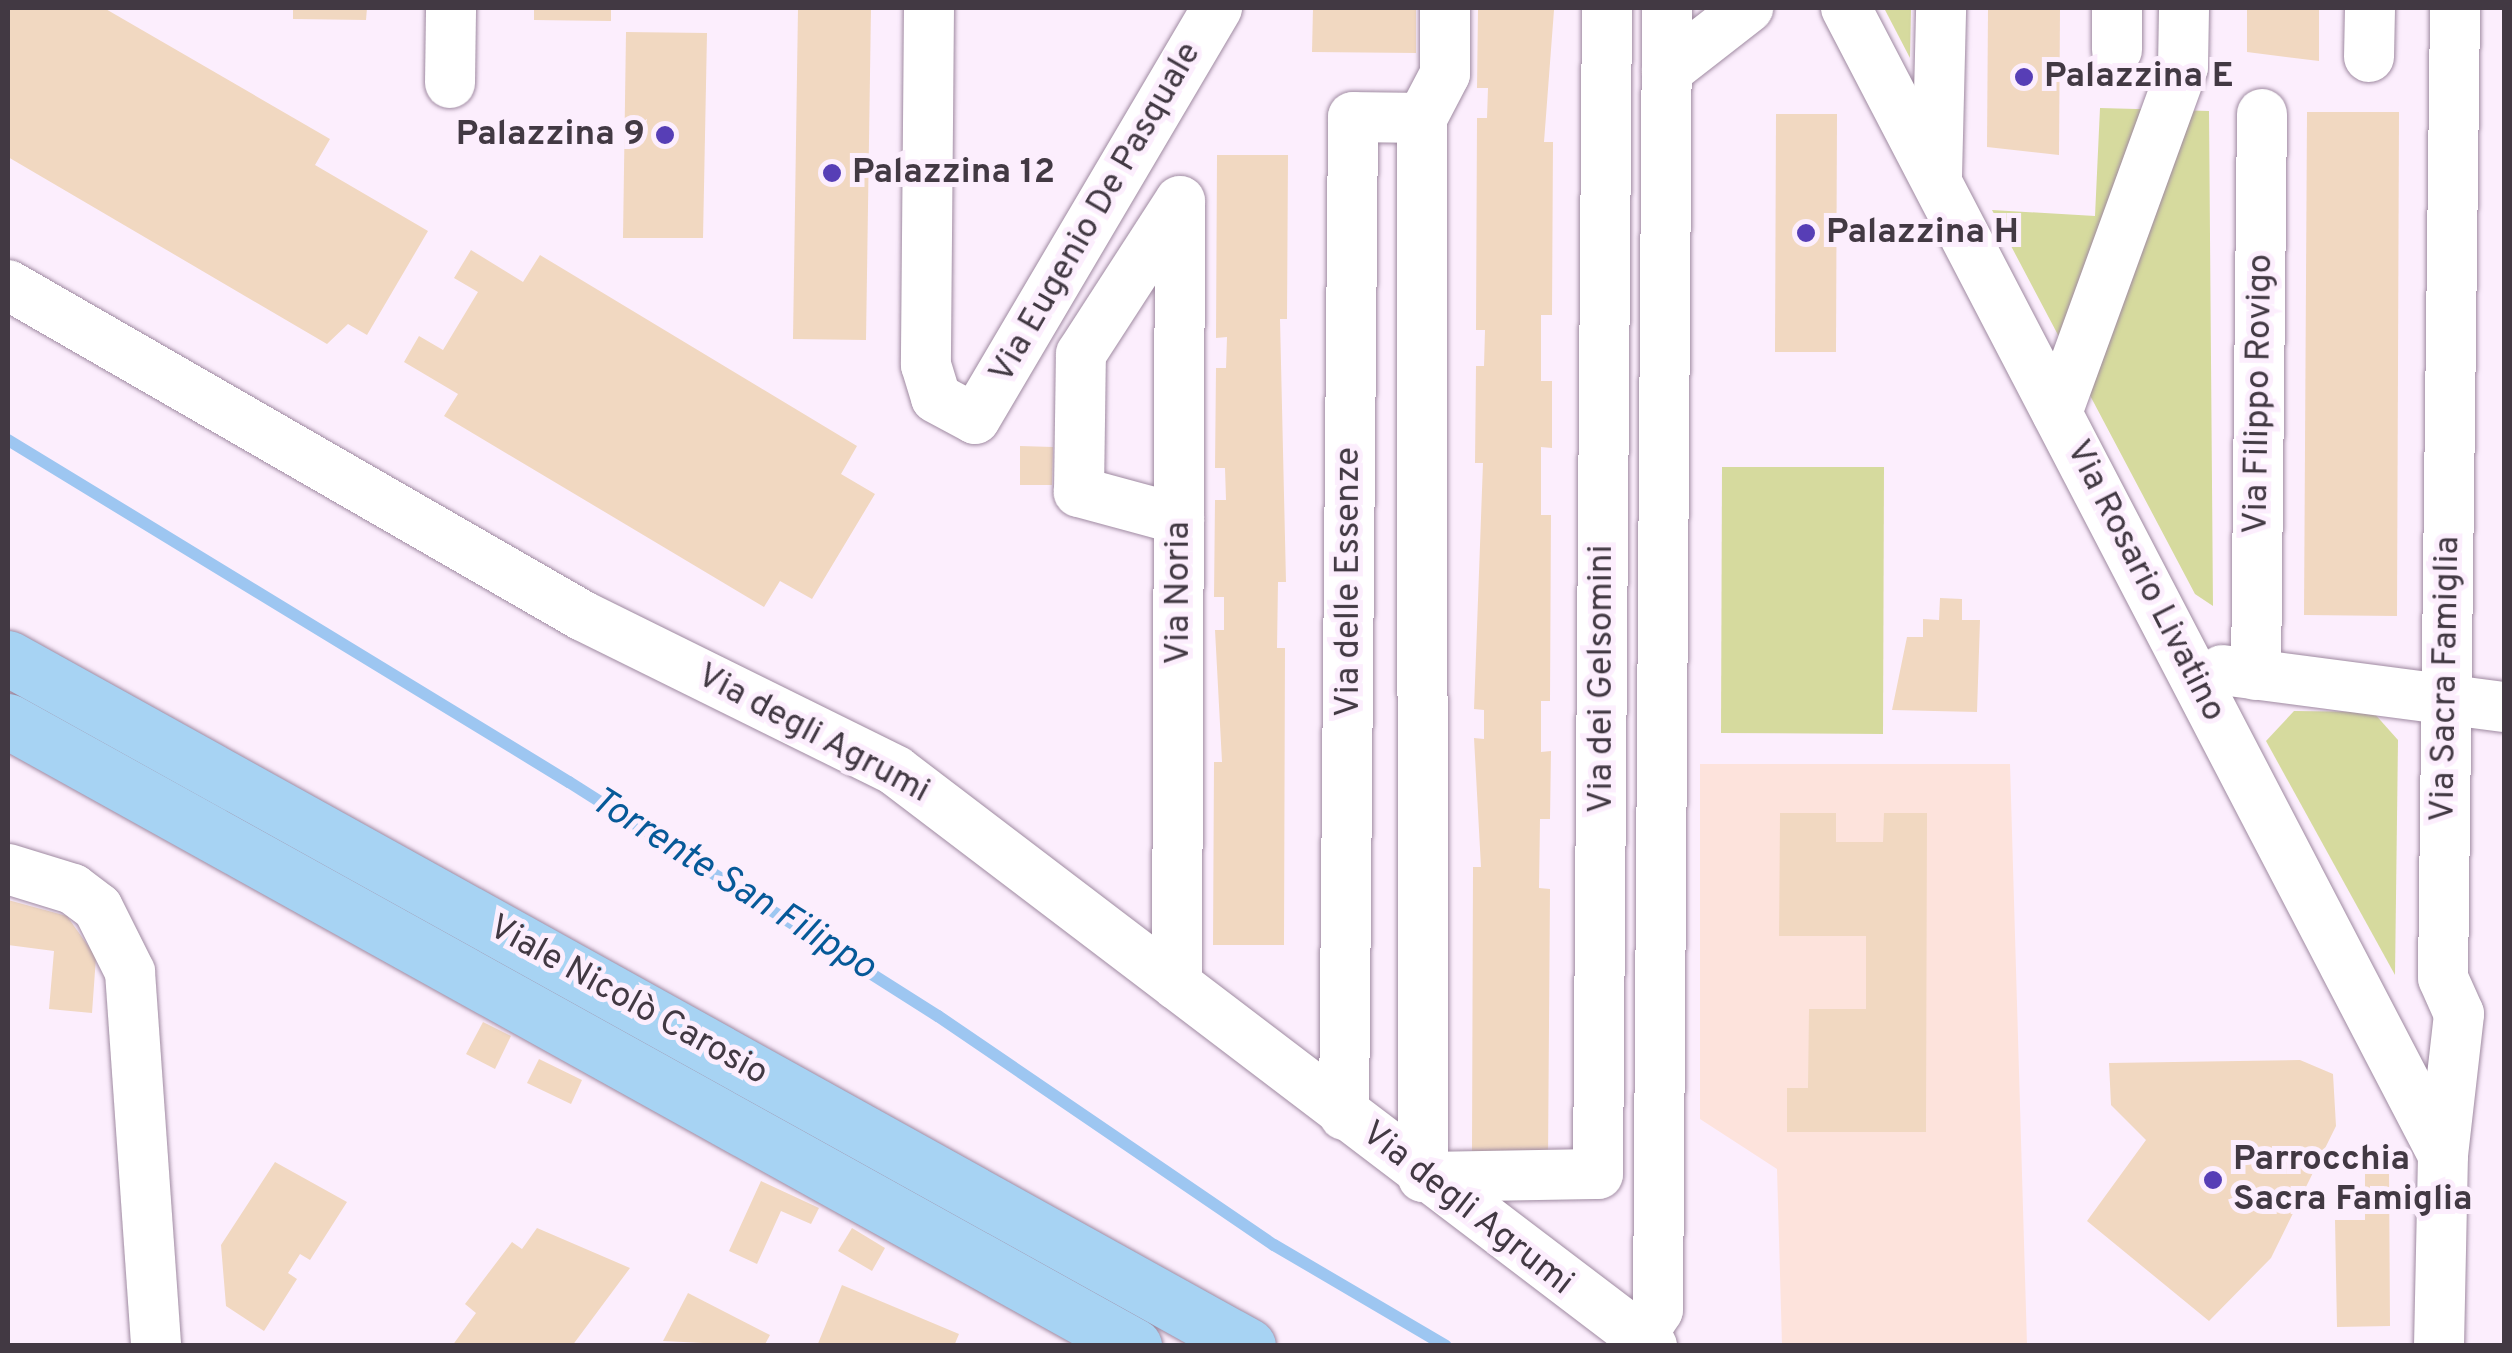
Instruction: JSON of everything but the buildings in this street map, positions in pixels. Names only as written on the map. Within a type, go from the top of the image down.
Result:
[{"type":"main road","name":"Viale Nicolò Carosio","points":[[8,658],[1248,1346]]},
{"type":"main road","name":"Viale Nicolò Carosio","points":[[8,721],[1134,1346]]},
{"type":"street","points":[[450,83],[451,8]]},
{"type":"street","name":"Via Eugenio De Pasquale","points":[[929,8],[926,365],[936,398],[975,419],[1217,8]]},
{"type":"street","name":"Via delle Essenze","points":[[1422,1177],[1422,118],[1445,74],[1445,8]]},
{"type":"street","name":"Via dei Gelsomini","points":[[1422,1177],[1598,1174],[1607,8]]},
{"type":"street","name":"Via dei Gelsomini","points":[[1648,1339],[1658,1310],[1667,8]]},
{"type":"street","points":[[1667,71],[1748,8]]},
{"type":"street","name":"Via Rosario Livatino","points":[[1846,8],[2443,1156]]},
{"type":"street","points":[[1936,181],[1941,8]]},
{"type":"street","points":[[2057,413],[2183,68],[2184,8]]},
{"type":"street","points":[[2368,57],[2370,8]]},
{"type":"street","name":"Via Sacra Famiglia","points":[[2439,1346],[2443,1156],[2459,1014],[2443,978],[2455,8]]},
{"type":"street","name":"Via Filippo Rovigo","points":[[2256,675],[2262,114]]},
{"type":"street","name":"Via delle Essenze","points":[[1344,1115],[1352,117],[1422,118]]},
{"type":"street","name":"Via Noria","points":[[1177,985],[1179,518],[1180,201],[1081,354],[1079,492],[1179,518]]},
{"type":"street","name":"Via degli Agrumi","points":[[8,285],[584,616],[896,772],[1616,1324],[1648,1339]]},
{"type":"street","points":[[1604,383],[1665,382]]},
{"type":"street","points":[[2189,666],[2504,707]]},
{"type":"street","points":[[1601,758],[1663,757]]},
{"type":"street","points":[[8,869],[73,889],[98,908],[130,972],[156,1346]]},
{"type":"shaded area","points":[[1700,764],[2010,764],[2027,1345],[1782,1345],[1777,1169],[1700,1119]]},
{"type":"green space","points":[[1884,8],[1911,8],[1910,58]]},
{"type":"green space","points":[[2100,108],[2209,111],[2213,606],[2195,594],[1992,210],[2095,216]]},
{"type":"green space","points":[[1722,467],[1884,467],[1883,734],[1721,733]]},
{"type":"green space","points":[[2294,711],[2373,712],[2398,740],[2395,975],[2266,741]]},
{"type":"waterway","name":"Torrente San Filippo","points":[[8,440],[569,782],[938,1016],[1274,1245],[1446,1346]]},
{"type":"place","name":"Palazzina E","points":[[2024,77]]},
{"type":"place","name":"Palazzina 9","points":[[665,135]]},
{"type":"place","name":"Palazzina 12","points":[[832,173]]},
{"type":"place","name":"Palazzina H","points":[[1806,233]]},
{"type":"place","name":"Parrocchia Sacra Famiglia","points":[[2213,1180]]}]
